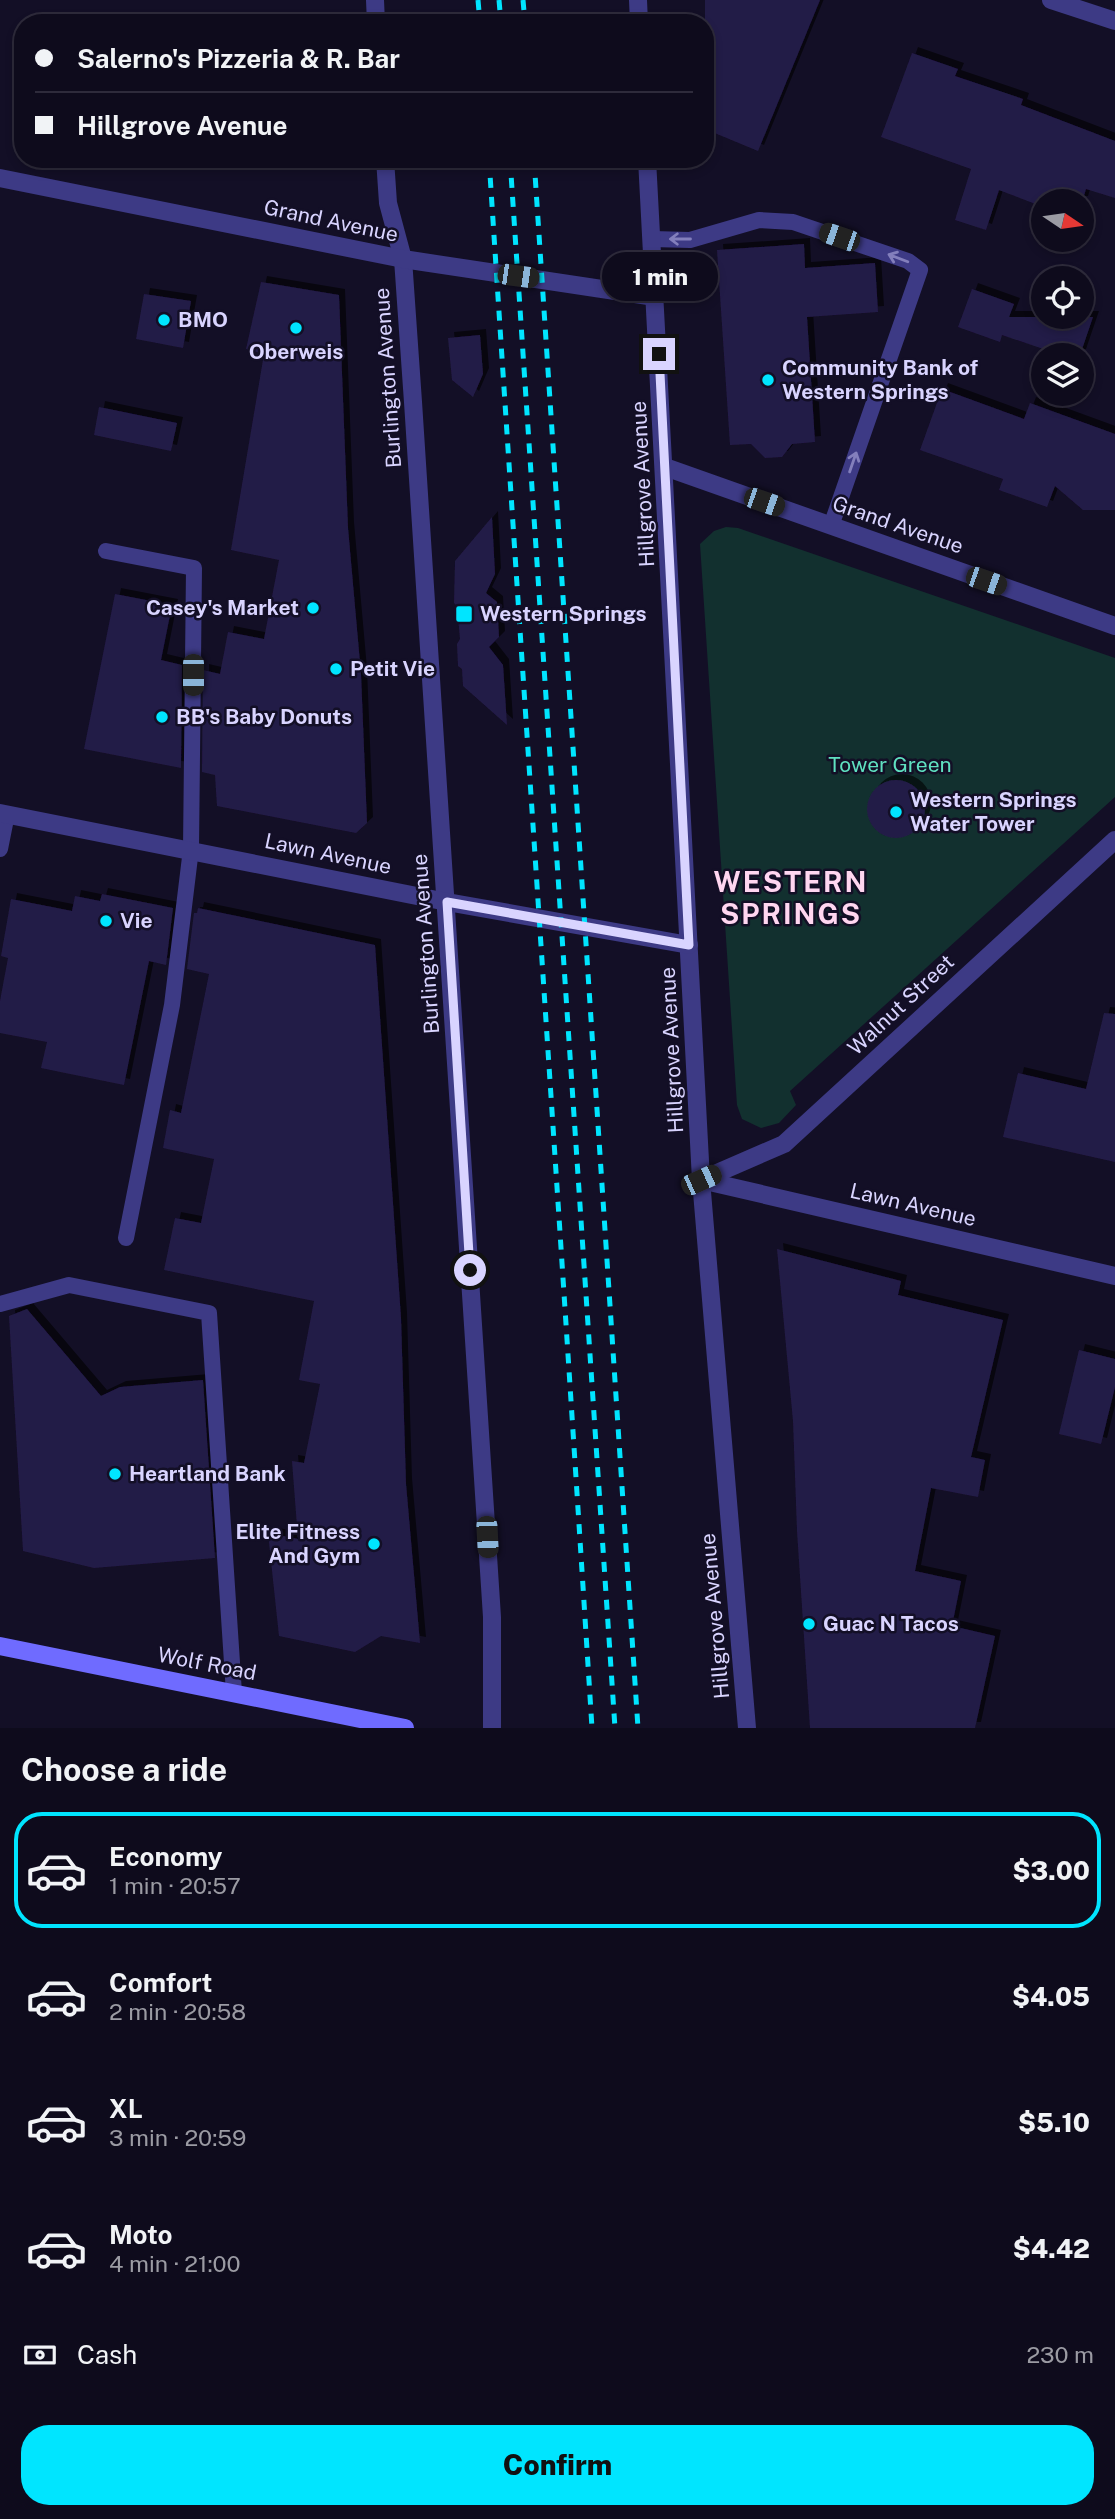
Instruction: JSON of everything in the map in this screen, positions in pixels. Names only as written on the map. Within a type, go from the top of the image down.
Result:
[{"type":"main road","name":"Wolf Road","points":[[0,1646],[405,1728]]},
{"type":"street","points":[[1051,0],[1115,20]]},
{"type":"street","name":"Burlington Avenue","points":[[386,168],[388,203],[403,259],[447,902],[492,1617],[492,1728]]},
{"type":"street","name":"Hillgrove Avenue","points":[[648,168],[701,1180],[747,1728]]},
{"type":"street","name":"Grand Avenue","points":[[0,178],[403,259],[656,297]]},
{"type":"street","name":"Grand Avenue","points":[[665,467],[1115,626]]},
{"type":"street","name":"Lawn Avenue","points":[[3,814],[191,849],[447,902],[689,945]]},
{"type":"street","name":"Walnut Street","points":[[701,1180],[784,1144],[1115,840]]},
{"type":"street","name":"Lawn Avenue","points":[[701,1180],[1115,1276]]},
{"type":"lane","points":[[652,239],[690,240],[759,220],[793,222],[908,261],[920,270],[831,526]]},
{"type":"lane","points":[[106,551],[194,568],[191,849],[172,1005],[126,1238]]},
{"type":"lane","points":[[0,849],[3,814]]},
{"type":"lane","points":[[0,1304],[69,1285],[209,1312],[234,1693]]},
{"type":"green space","name":"Tower Green","points":[[726,527],[738,528],[1115,658],[1115,797],[790,1091],[796,1105],[779,1123],[761,1128],[742,1119],[737,1105],[700,544],[714,531]]},
{"type":"building","points":[[705,0],[820,0],[758,151],[714,133],[714,14],[705,14]]},
{"type":"building","points":[[912,53],[958,69],[955,76],[1023,99],[1021,105],[1115,141],[1115,198],[1094,191],[1094,189],[1031,189],[1031,202],[999,190],[986,230],[955,220],[971,169],[881,137]]},
{"type":"building","name":"Community Bank of Western Springs","points":[[804,244],[805,268],[875,263],[878,312],[807,317],[815,442],[792,444],[782,457],[765,458],[751,444],[730,445],[717,250]]},
{"type":"building","points":[[261,282],[339,295],[348,528],[361,674],[367,823],[356,833],[217,806],[215,775],[202,772],[203,670],[220,674],[228,632],[264,639],[279,560],[231,550],[264,354],[246,349]]},
{"type":"building","points":[[972,289],[1014,304],[1009,317],[1031,317],[1031,329],[1089,329],[1084,343],[1031,345],[1002,335],[1000,342],[958,327]]},
{"type":"building","name":"BMO","points":[[144,294],[191,301],[183,348],[136,339]]},
{"type":"building","points":[[480,335],[483,374],[473,397],[452,380],[448,338]]},
{"type":"building","points":[[942,389],[1024,419],[1030,403],[1031,406],[1038,406],[1115,434],[1115,510],[1083,510],[1055,486],[1047,507],[999,490],[1003,479],[920,450]]},
{"type":"building","points":[[99,407],[177,423],[171,451],[94,435]]},
{"type":"building","points":[[492,517],[495,574],[486,593],[497,602],[499,637],[489,647],[503,665],[507,725],[463,686],[462,669],[458,666],[457,644],[460,639],[457,606],[454,603],[455,561]]},
{"type":"building","points":[[115,594],[172,605],[161,660],[182,665],[181,768],[84,749]]},
{"type":"building","name":"Western Springs Water Tower","points":[[896,780],[907,782],[920,793],[925,809],[923,820],[912,833],[896,838],[885,836],[872,825],[867,809],[869,798],[880,785]]},
{"type":"building","points":[[102,894],[173,908],[166,965],[149,961],[124,1085],[41,1068],[47,1042],[0,1033],[0,1001],[8,958],[1,956],[11,899],[72,911],[75,896],[100,901]]},
{"type":"building","points":[[198,908],[375,945],[401,1318],[406,1484],[420,1643],[381,1636],[355,1652],[279,1636],[268,1533],[298,1539],[292,1461],[304,1463],[320,1384],[299,1380],[314,1301],[164,1270],[175,1218],[201,1223],[214,1159],[163,1148],[170,1110],[181,1113],[209,974],[187,969],[194,913],[197,913]]},
{"type":"building","points":[[1104,1013],[1115,1014],[1115,1162],[1003,1137],[1018,1073],[1086,1089]]},
{"type":"building","points":[[777,1249],[901,1281],[898,1295],[1003,1320],[971,1457],[985,1460],[978,1497],[931,1488],[915,1571],[961,1581],[952,1626],[995,1636],[975,1728],[810,1728],[793,1421]]},
{"type":"building","name":"Heartland Bank","points":[[27,1309],[101,1396],[120,1387],[203,1380],[215,1558],[94,1568],[23,1551],[9,1316]]},
{"type":"building","points":[[1079,1350],[1115,1359],[1115,1387],[1101,1444],[1059,1434]]},
{"type":"railway","points":[[478,0],[479,14]]},
{"type":"railway","points":[[499,0],[500,14]]},
{"type":"railway","points":[[523,0],[524,14]]},
{"type":"railway","points":[[490,168],[592,1728]]},
{"type":"railway","points":[[511,168],[615,1728]]},
{"type":"railway","points":[[535,168],[638,1728]]},
{"type":"place","name":"BMO","points":[[164,320]]},
{"type":"place","name":"Oberweis","points":[[296,328]]},
{"type":"place","name":"Community Bank of Western Springs","points":[[768,380]]},
{"type":"place","name":"Casey's Market","points":[[313,608]]},
{"type":"place","name":"Western Springs","points":[[464,614]]},
{"type":"place","name":"Petit Vie","points":[[336,669]]},
{"type":"place","name":"BB's Baby Donuts","points":[[162,717]]},
{"type":"place","name":"Western Springs Water Tower","points":[[896,812]]},
{"type":"place","name":"Vie","points":[[106,921]]},
{"type":"place","name":"Heartland Bank","points":[[115,1474]]},
{"type":"place","name":"Elite Fitness And Gym","points":[[374,1544]]},
{"type":"place","name":"Guac N Tacos","points":[[809,1624]]},
{"type":"district","name":"WESTERN SPRINGS","points":[[791,898]]},
{"type":"route","points":[[470,1270],[447,902],[689,945],[659,354]]}]
